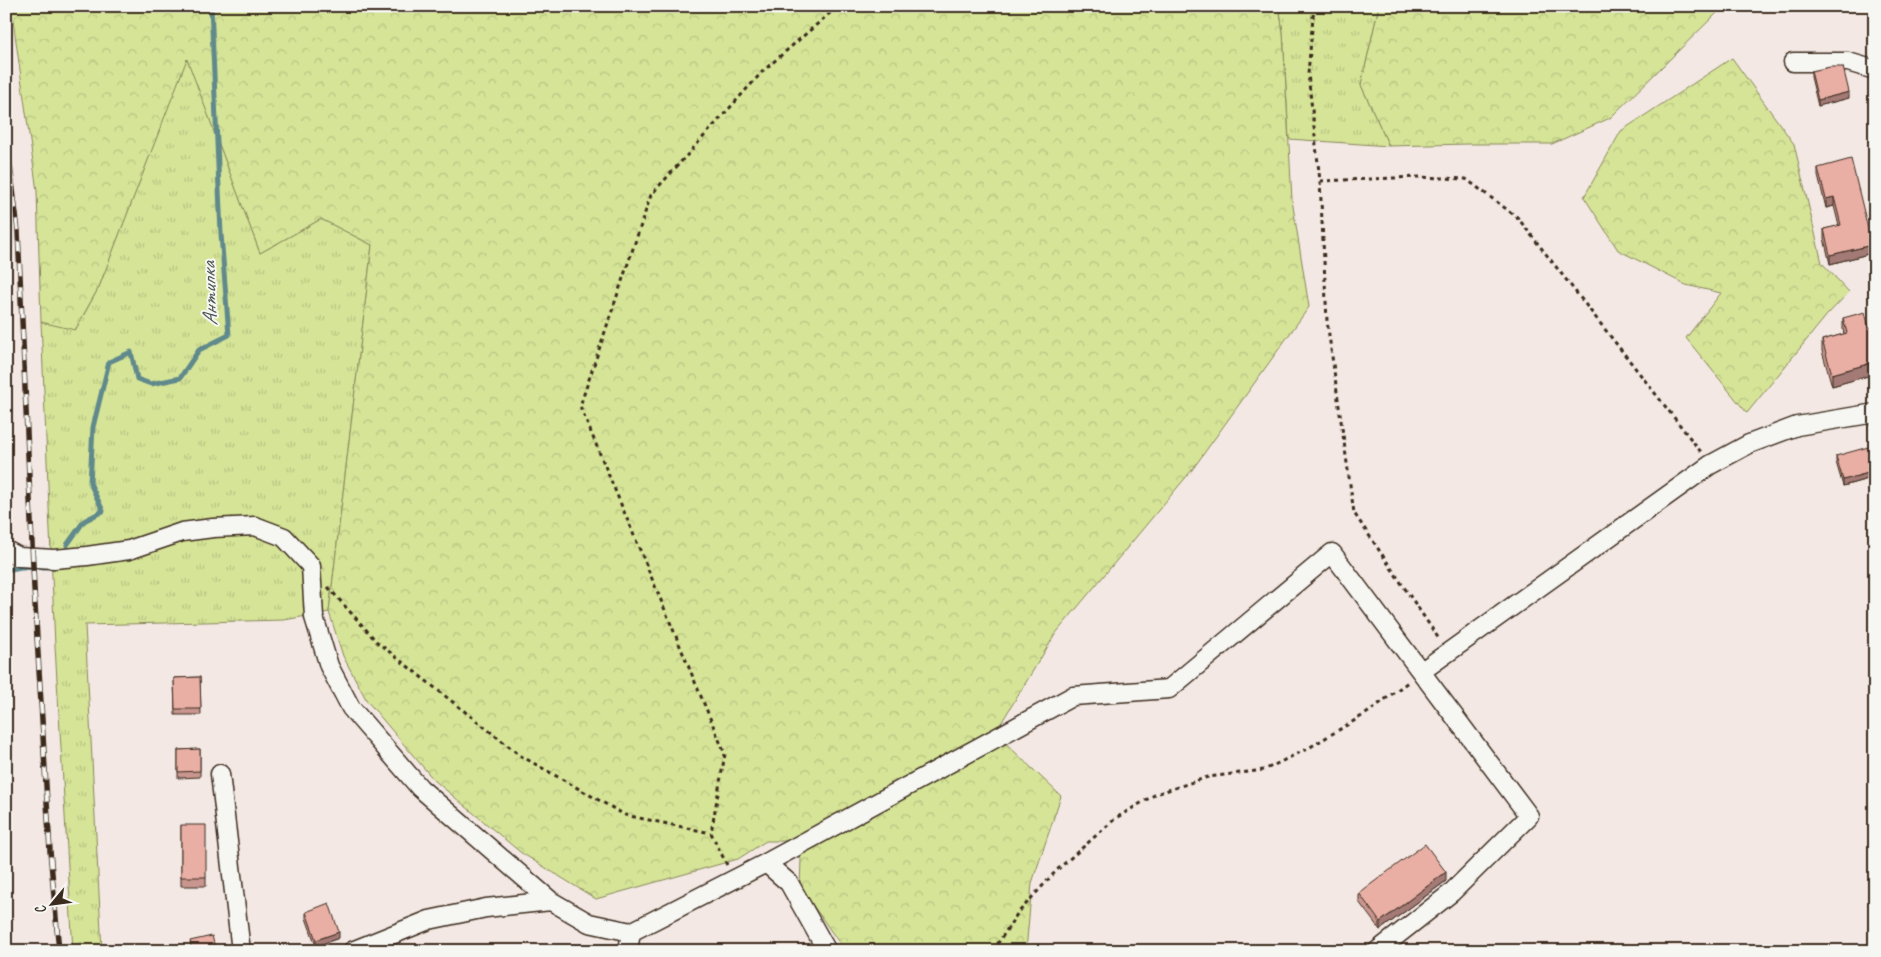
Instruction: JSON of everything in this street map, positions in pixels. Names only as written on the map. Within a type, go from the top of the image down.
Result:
[{"type":"street","points":[[1793,62],[1810,60],[1848,62],[1875,70]]},
{"type":"street","points":[[1422,672],[1710,465],[1749,444],[1797,426],[1875,413]]},
{"type":"street","points":[[6,550],[19,557],[62,558],[129,550],[182,532],[255,526],[284,537],[310,566],[314,617],[329,666],[351,708],[420,788],[551,900],[589,923],[631,932],[766,863],[1073,696],[1169,688],[1332,553],[1529,816],[1451,893],[1377,951]]},
{"type":"street","points":[[220,774],[241,951]]},
{"type":"street","points":[[766,863],[789,883],[827,951]]},
{"type":"street","points":[[352,951],[429,920],[486,908],[551,900]]},
{"type":"street","points":[[628,951],[631,932]]},
{"type":"path","points":[[735,879],[711,833],[725,754],[580,406],[651,195],[763,71],[838,6]]},
{"type":"path","points":[[1314,6],[1308,74],[1320,180],[1327,321],[1354,513],[1448,652]]},
{"type":"path","points":[[1320,180],[1418,177],[1466,179],[1517,217],[1710,465]]},
{"type":"path","points":[[310,566],[378,642],[521,756],[625,815],[711,833]]},
{"type":"path","points":[[993,951],[1017,914],[1057,870],[1116,818],[1156,794],[1208,777],[1264,770],[1307,749],[1367,713],[1422,672]]},
{"type":"green space","points":[[11,6],[1279,6],[1283,33],[1292,200],[1309,307],[1192,470],[1056,633],[995,733],[1061,796],[1032,883],[1026,951],[845,951],[800,887],[801,859],[787,841],[766,841],[738,859],[596,899],[520,852],[434,780],[367,701],[343,656],[329,612],[372,245],[321,219],[260,253],[187,59],[99,287],[75,330],[41,322],[37,191]]},
{"type":"green space","points":[[1279,6],[1379,6],[1361,85],[1389,146],[1289,139],[1283,33]]},
{"type":"green space","points":[[1379,6],[1724,6],[1610,118],[1552,144],[1389,146],[1361,85]]},
{"type":"green space","points":[[187,58],[260,253],[321,219],[372,245],[329,612],[284,620],[85,625],[102,951],[73,951],[55,646],[41,322],[76,329],[99,287]]},
{"type":"green space","points":[[1732,58],[1794,144],[1822,263],[1849,292],[1827,315],[1747,413],[1686,338],[1721,293],[1686,285],[1618,250],[1584,197],[1621,131]]},
{"type":"building","points":[[1830,67],[1843,67],[1849,92],[1818,100],[1811,71]]},
{"type":"building","points":[[1851,159],[1872,245],[1830,255],[1824,229],[1841,225],[1834,197],[1826,199],[1818,168]]},
{"type":"building","points":[[1865,312],[1869,328],[1875,327],[1875,362],[1832,374],[1822,340],[1847,333],[1843,318]]},
{"type":"building","points":[[1872,446],[1875,455],[1875,471],[1843,480],[1836,456]]},
{"type":"building","points":[[200,677],[201,709],[175,709],[174,678]]},
{"type":"building","points":[[200,749],[200,771],[178,772],[178,750]]},
{"type":"building","points":[[181,825],[206,825],[206,877],[181,877]]},
{"type":"building","points":[[1425,844],[1446,872],[1380,922],[1359,893]]},
{"type":"building","points":[[329,903],[339,932],[316,940],[306,912]]},
{"type":"building","points":[[212,936],[216,951],[192,951],[190,941]]},
{"type":"waterway","name":"Антипка","points":[[67,545],[84,521],[103,511],[90,483],[93,427],[109,362],[131,352],[137,379],[151,384],[180,378],[199,350],[229,335],[221,234],[211,6]]},
{"type":"waterway","name":"Антипка","points":[[6,570],[21,567],[54,567]]},
{"type":"railway","points":[[6,132],[18,231],[34,588],[50,851],[59,951]]}]
